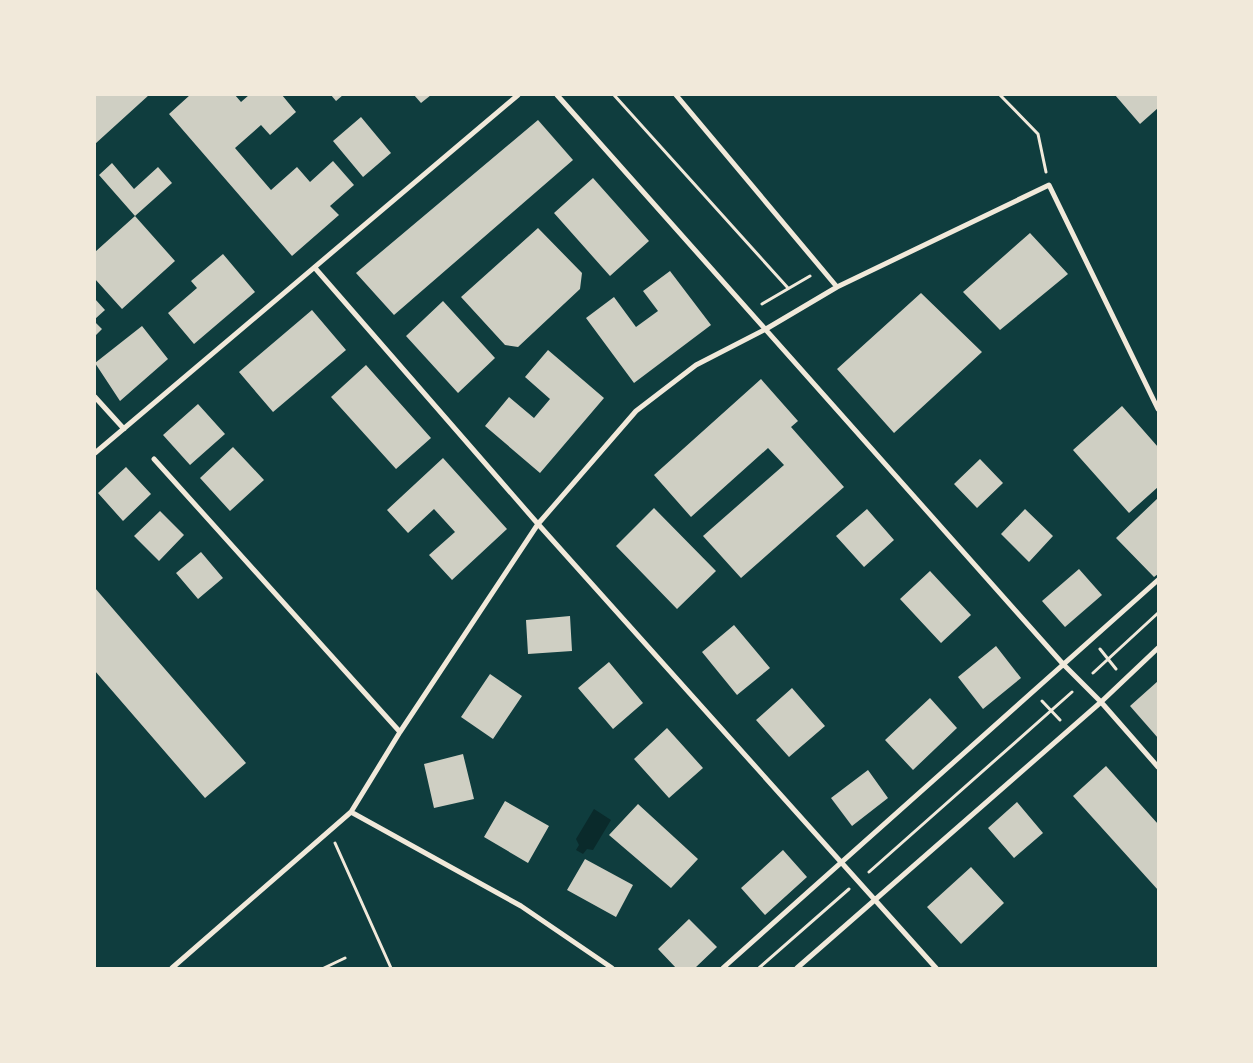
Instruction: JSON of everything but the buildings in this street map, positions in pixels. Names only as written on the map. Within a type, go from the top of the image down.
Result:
[{"type":"street","points":[[95,453],[518,95]]},
{"type":"street","points":[[557,95],[1063,664],[1101,702],[1158,767]]},
{"type":"street","points":[[676,95],[837,287]]},
{"type":"street","points":[[172,968],[351,812],[400,732],[538,524],[636,411],[696,365],[766,328],[837,287],[1049,185],[1158,409]]},
{"type":"street","points":[[315,268],[538,524],[936,968]]},
{"type":"street","points":[[95,397],[124,429]]},
{"type":"street","points":[[154,459],[400,732]]},
{"type":"street","points":[[723,968],[1158,580]]},
{"type":"street","points":[[796,968],[1101,702],[1158,648]]},
{"type":"street","points":[[351,812],[521,906],[612,968]]},
{"type":"path","points":[[614,95],[788,288]]},
{"type":"path","points":[[1000,95],[1038,134],[1049,185]]},
{"type":"path","points":[[751,311],[822,269]]},
{"type":"path","points":[[759,968],[1109,659],[1158,613]]},
{"type":"path","points":[[1092,639],[1124,680]]},
{"type":"path","points":[[330,831],[390,968]]},
{"type":"path","points":[[324,968],[344,958]]},
{"type":"water","points":[[594,809],[611,820],[593,850],[587,849],[583,854],[576,850],[579,845],[576,839]]}]
